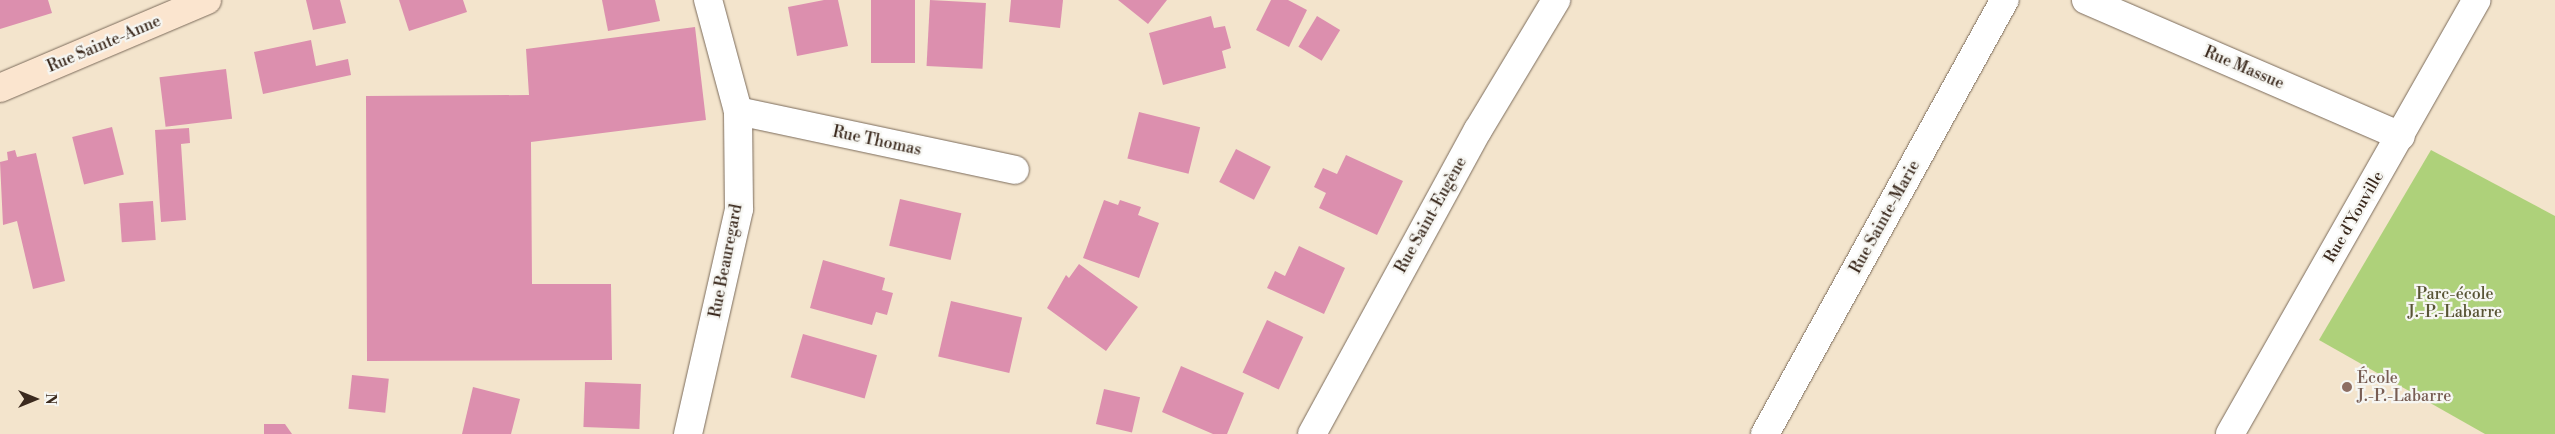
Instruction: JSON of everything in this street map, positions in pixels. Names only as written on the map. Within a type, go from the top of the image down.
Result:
[{"type":"street","name":"Rue Sainte-Anne","points":[[0,88],[207,0]]},
{"type":"street","name":"Rue Beauregard","points":[[688,434],[739,209],[738,111],[708,0]]},
{"type":"street","name":"Rue Saint-Eugène","points":[[1312,434],[1478,130],[1556,0]]},
{"type":"street","name":"Rue Sainte-Marie","points":[[1765,434],[2005,0]]},
{"type":"street","name":"Rue Massue","points":[[2086,0],[2401,136]]},
{"type":"street","name":"Rue d'Youville","points":[[2230,434],[2477,0]]},
{"type":"street","name":"Rue Thomas","points":[[738,111],[1015,170]]},
{"type":"green space","name":"Parc-école J.-P.-Labarre","points":[[2431,150],[2555,216],[2555,434],[2485,434],[2319,340]]},
{"type":"building","points":[[0,0],[48,0],[52,13],[0,29]]},
{"type":"building","points":[[306,0],[340,0],[346,23],[313,30]]},
{"type":"building","points":[[399,0],[463,0],[467,12],[409,31]]},
{"type":"building","points":[[602,0],[655,0],[660,21],[608,31]]},
{"type":"building","points":[[824,0],[838,0],[848,46],[797,56],[788,7]]},
{"type":"building","points":[[871,0],[915,0],[915,63],[871,63]]},
{"type":"building","points":[[930,0],[986,3],[982,69],[927,66]]},
{"type":"building","points":[[1011,0],[1063,0],[1060,28],[1009,22]]},
{"type":"building","points":[[1118,0],[1167,0],[1148,24]]},
{"type":"building","points":[[1271,0],[1288,0],[1307,10],[1289,47],[1256,30]]},
{"type":"building","points":[[1211,16],[1214,28],[1225,26],[1231,48],[1222,51],[1226,68],[1163,85],[1149,33]]},
{"type":"building","points":[[1317,16],[1340,30],[1322,61],[1298,47]]},
{"type":"building","points":[[695,27],[706,120],[531,142],[532,284],[611,284],[612,360],[367,361],[366,96],[529,95],[526,49]]},
{"type":"building","points":[[311,40],[316,66],[348,59],[351,75],[263,94],[254,52]]},
{"type":"building","points":[[226,69],[232,119],[166,127],[159,77]]},
{"type":"building","points":[[1139,112],[1200,127],[1189,174],[1127,159]]},
{"type":"building","points":[[112,127],[124,175],[84,184],[72,137]]},
{"type":"building","points":[[189,128],[190,143],[181,144],[186,220],[161,222],[155,130]]},
{"type":"building","points":[[1236,149],[1271,167],[1254,200],[1219,182]]},
{"type":"building","points":[[15,150],[17,157],[36,153],[65,281],[33,289],[17,221],[3,225],[0,162],[8,160],[7,152]]},
{"type":"building","points":[[1346,155],[1403,181],[1377,235],[1319,208],[1326,193],[1314,187],[1323,168],[1337,174]]},
{"type":"building","points":[[900,199],[961,213],[951,260],[889,246]]},
{"type":"building","points":[[1104,200],[1118,205],[1120,200],[1141,207],[1138,215],[1159,223],[1139,278],[1083,258]]},
{"type":"building","points":[[153,201],[156,240],[122,242],[119,203]]},
{"type":"building","points":[[1299,246],[1345,268],[1324,314],[1267,288],[1275,271],[1285,276]]},
{"type":"building","points":[[823,260],[885,278],[882,290],[893,293],[887,315],[876,312],[872,325],[810,308]]},
{"type":"building","points":[[1079,264],[1138,307],[1106,351],[1047,308],[1066,275],[1069,278]]},
{"type":"building","points":[[951,301],[1022,317],[1009,373],[938,357]]},
{"type":"building","points":[[1267,320],[1303,337],[1279,389],[1242,373]]},
{"type":"building","points":[[803,334],[877,355],[865,398],[791,377]]},
{"type":"building","points":[[1181,366],[1244,393],[1227,434],[1213,434],[1162,412]]},
{"type":"building","points":[[352,375],[389,379],[385,413],[348,409]]},
{"type":"building","points":[[585,382],[641,384],[639,429],[583,427]]},
{"type":"building","points":[[473,387],[520,399],[511,434],[462,434]]},
{"type":"building","points":[[1104,389],[1140,397],[1132,432],[1096,424]]},
{"type":"building","points":[[264,424],[285,424],[292,434],[264,434]]},
{"type":"place","name":"École J.-P.-Labarre","points":[[2347,387]]}]
